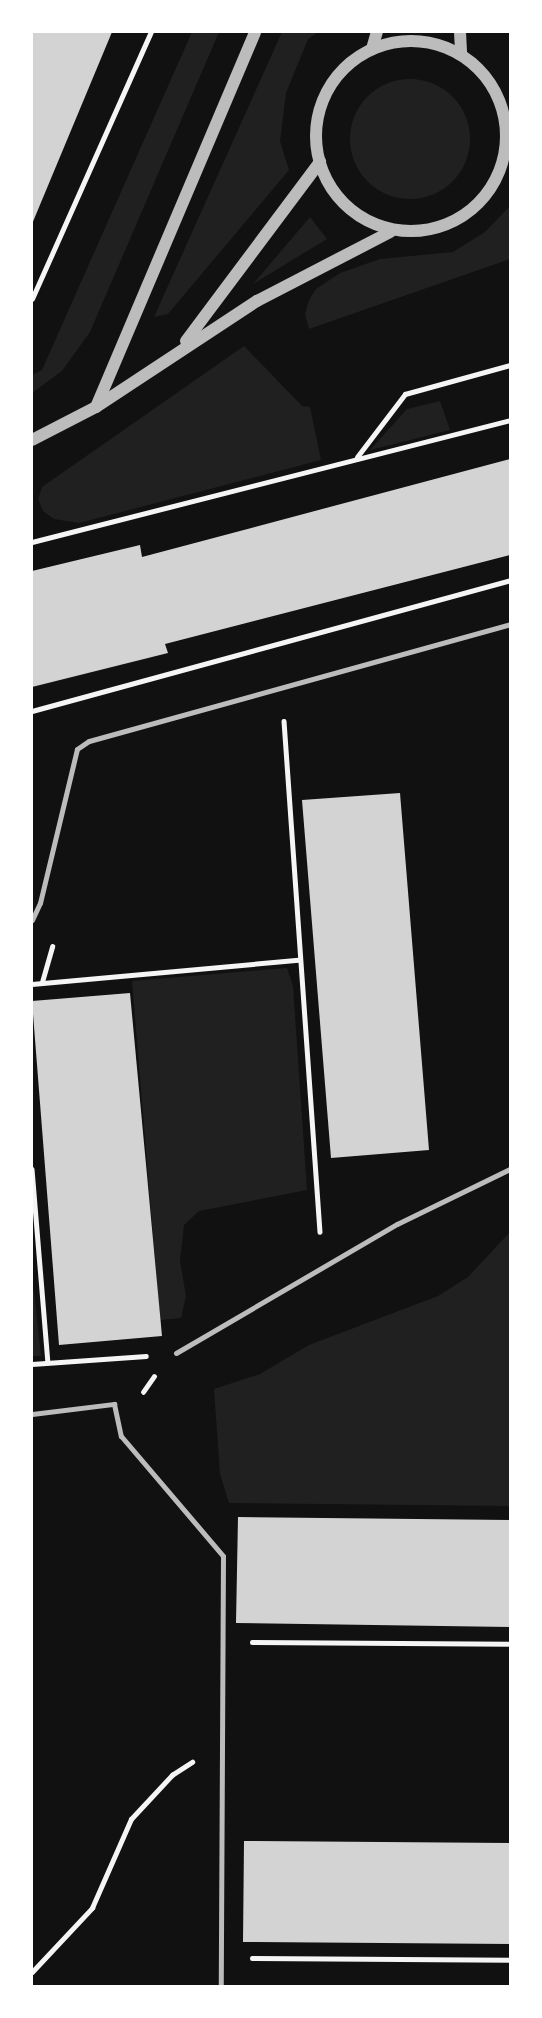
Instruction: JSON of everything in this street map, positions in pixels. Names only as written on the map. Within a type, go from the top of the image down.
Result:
[{"type":"street","points":[[96,407],[255,32]]},
{"type":"street","points":[[372,49],[377,32]]},
{"type":"street","points":[[460,32],[461,54]]},
{"type":"street","points":[[32,440],[96,407],[181,348],[257,301],[390,232],[437,227],[468,214],[505,175],[505,94],[461,54],[432,42],[402,41],[372,49],[346,65],[327,89],[317,118],[320,162],[327,181],[346,207],[390,232]]},
{"type":"street","points":[[181,348],[320,162]]},
{"type":"lane","points":[[32,920],[40,903],[77,749],[89,741],[510,624]]},
{"type":"lane","points":[[176,1353],[323,1267],[510,1169]]},
{"type":"lane","points":[[32,1414],[114,1404],[121,1436],[223,1556],[221,1986]]},
{"type":"path","points":[[32,299],[151,32]]},
{"type":"path","points":[[356,459],[405,394],[510,365]]},
{"type":"path","points":[[32,542],[510,420]]},
{"type":"path","points":[[32,710],[510,580]]},
{"type":"path","points":[[270,723],[297,716]]},
{"type":"path","points":[[284,720],[298,960],[323,1267]]},
{"type":"path","points":[[42,982],[52,943]]},
{"type":"path","points":[[32,984],[298,960]]},
{"type":"path","points":[[32,1168],[48,1362]]},
{"type":"path","points":[[32,1219],[36,1225]]},
{"type":"path","points":[[32,1283],[41,1283]]},
{"type":"path","points":[[32,1364],[176,1353]]},
{"type":"path","points":[[223,1642],[510,1644]]},
{"type":"path","points":[[32,1972],[92,1908],[131,1819],[172,1775],[222,1742]]},
{"type":"path","points":[[220,1957],[510,1960]]},
{"type":"shaded area","points":[[192,32],[219,32],[90,332],[62,371],[32,393],[32,375],[42,370]]},
{"type":"shaded area","points":[[282,32],[318,32],[308,39],[286,93],[280,141],[289,170],[168,314],[154,317]]},
{"type":"shaded area","points":[[410,79],[433,84],[452,97],[465,116],[470,139],[465,162],[452,181],[433,194],[410,199],[387,194],[368,181],[355,162],[350,139],[355,116],[368,97],[387,84]]},
{"type":"shaded area","points":[[510,206],[510,259],[309,329],[305,314],[309,300],[316,289],[340,273],[380,259],[453,252],[485,232]]},
{"type":"shaded area","points":[[310,217],[327,239],[253,284]]},
{"type":"shaded area","points":[[244,346],[302,406],[310,407],[321,460],[79,523],[54,519],[43,511],[38,499],[42,487]]},
{"type":"shaded area","points":[[440,401],[450,430],[370,450],[407,409]]},
{"type":"shaded area","points":[[287,968],[293,986],[307,1190],[199,1211],[184,1225],[180,1261],[186,1296],[181,1318],[160,1320],[132,981]]},
{"type":"shaded area","points":[[510,1232],[510,1506],[229,1503],[220,1474],[214,1389],[260,1374],[309,1345],[438,1296],[468,1277]]},
{"type":"shaded area","points":[[34,1291],[41,1356],[32,1356]]},
{"type":"building","points":[[32,32],[112,32],[32,224]]},
{"type":"building","points":[[510,459],[510,555],[165,644],[168,653],[32,687],[32,571],[140,545],[142,557]]},
{"type":"building","points":[[400,793],[429,1150],[331,1158],[302,800]]},
{"type":"building","points":[[130,993],[162,1336],[59,1345],[32,1001]]},
{"type":"building","points":[[238,1517],[510,1520],[510,1627],[236,1623]]},
{"type":"building","points":[[244,1841],[510,1843],[510,1944],[243,1942]]}]
